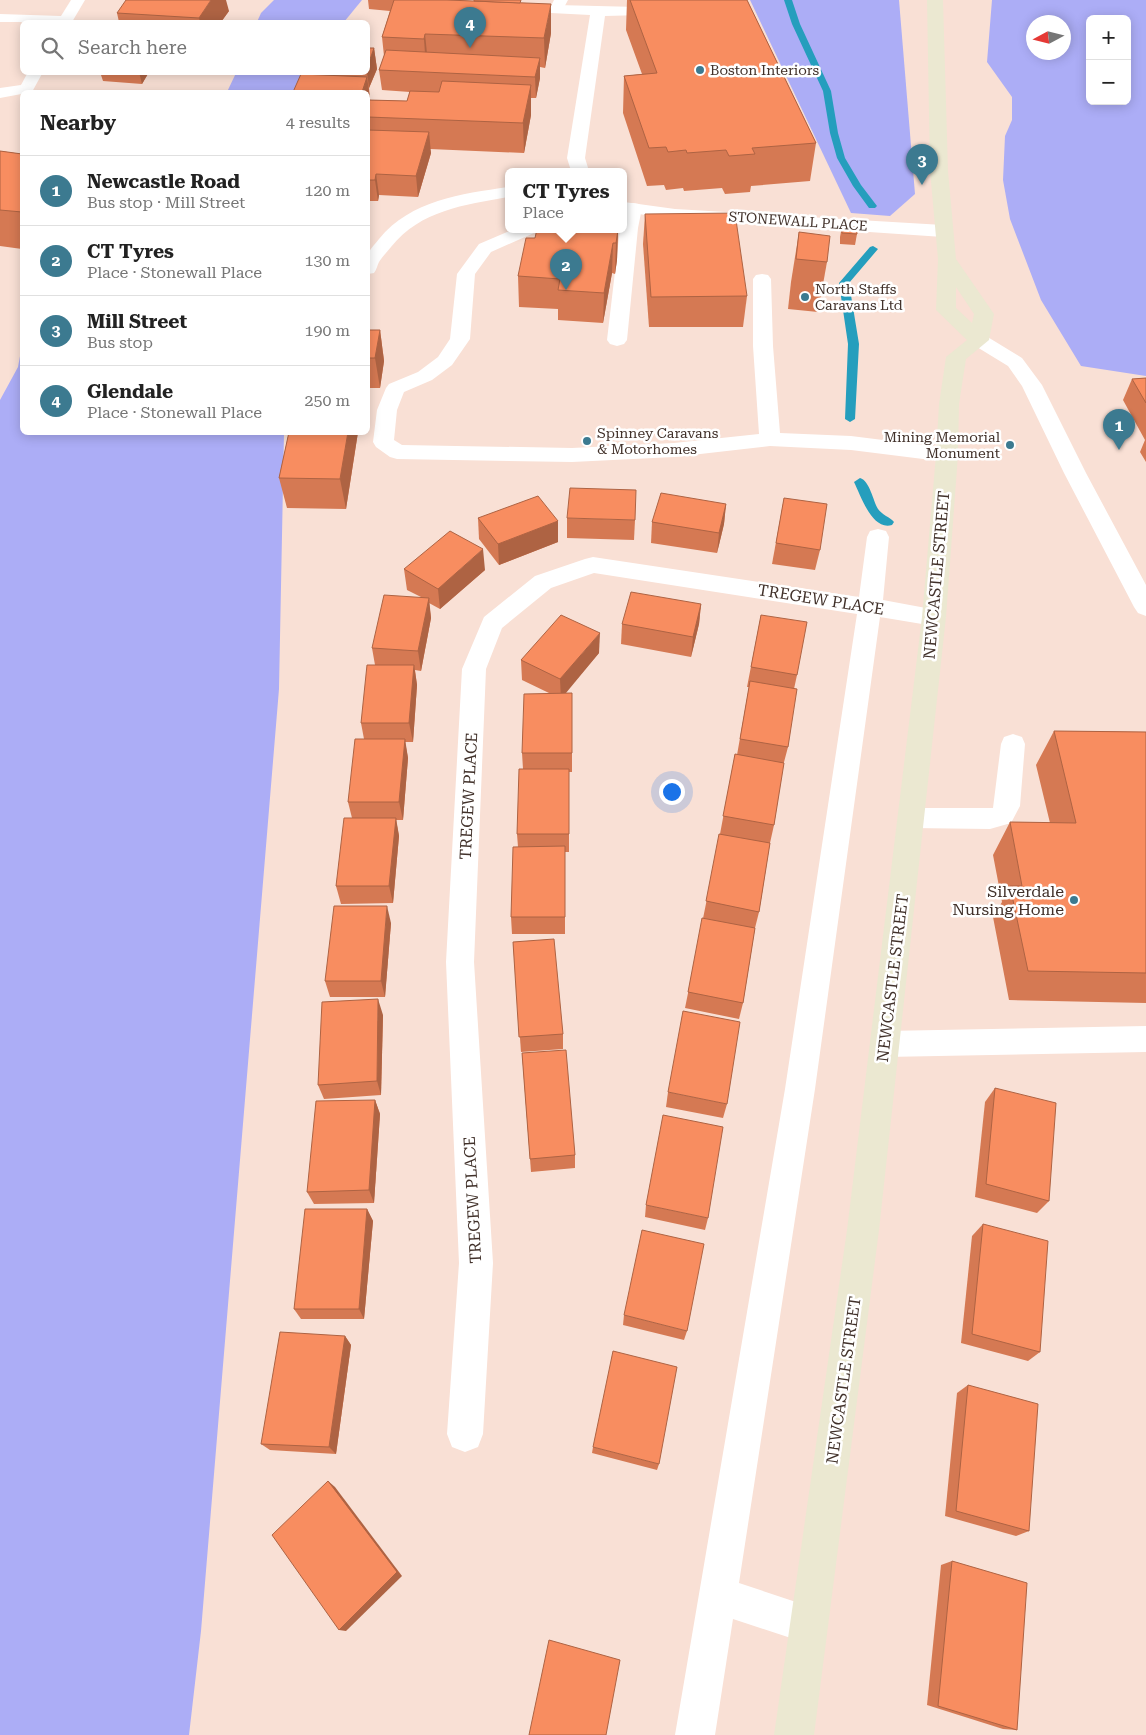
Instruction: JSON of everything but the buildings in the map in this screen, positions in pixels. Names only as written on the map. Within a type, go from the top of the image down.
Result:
[{"type":"main road","points":[[935,0],[939,172],[947,259],[946,310],[979,340]]},
{"type":"main road","points":[[947,259],[984,314],[979,340]]},
{"type":"main road","name":"NEWCASTLE STREET","points":[[794,1735],[862,1240],[885,1044],[934,617],[947,455],[949,404],[956,357],[979,340]]},
{"type":"street","points":[[558,5],[598,12],[638,12]]},
{"type":"street","points":[[579,168],[576,158],[598,12]]},
{"type":"street","name":"STONEWALL PLACE","points":[[628,207],[675,214],[943,230]]},
{"type":"street","points":[[979,340],[1016,362],[1032,385],[1075,473],[1146,607]]},
{"type":"street","points":[[695,1735],[798,1098],[870,607],[878,537]]},
{"type":"street","name":"TREGEW PLACE","points":[[465,1434],[476,1263],[460,962],[474,669],[492,624],[543,582],[593,565],[934,617]]},
{"type":"street","points":[[718,1595],[809,1625]]},
{"type":"lane","points":[[66,20],[78,0]]},
{"type":"lane","points":[[0,18],[32,20]]},
{"type":"lane","points":[[0,93],[26,89],[34,75]]},
{"type":"lane","points":[[370,265],[374,257],[398,228],[414,218],[434,208],[505,193]]},
{"type":"lane","points":[[617,340],[629,228],[628,207]]},
{"type":"lane","points":[[519,233],[485,248],[466,274],[460,340],[445,361],[425,376],[396,388],[387,410],[383,442],[397,452],[572,455],[674,450],[770,439],[851,443],[947,455]]},
{"type":"lane","points":[[762,279],[763,346],[770,439]]},
{"type":"lane","points":[[911,818],[990,818],[1002,816],[1007,806],[1013,744]]},
{"type":"lane","points":[[885,1044],[1146,1039]]},
{"type":"shaded area","points":[[274,0],[362,0],[346,20],[258,20],[261,13]]},
{"type":"shaded area","points":[[750,0],[899,0],[915,194],[890,216],[851,213]]},
{"type":"shaded area","points":[[992,0],[1146,0],[1146,376],[1081,366],[1041,300],[1010,219],[1003,180],[1005,136],[1012,120],[1012,97],[987,62]]},
{"type":"shaded area","points":[[235,75],[305,75],[301,90],[228,90]]},
{"type":"shaded area","points":[[20,356],[20,435],[284,435],[279,689],[201,1631],[189,1735],[0,1735],[0,400],[18,367]]},
{"type":"waterway","points":[[788,0],[796,24],[827,91],[834,133],[841,158],[857,186],[872,206]]},
{"type":"waterway","points":[[850,419],[853,344],[844,283],[873,249]]},
{"type":"waterway","points":[[860,482],[875,514],[888,522]]},
{"type":"place","name":"Glendale","points":[[470,48]]},
{"type":"place","name":"Boston Interiors","points":[[700,70]]},
{"type":"place","name":"Mill Street","points":[[922,185]]},
{"type":"place","name":"CT Tyres","points":[[566,290]]},
{"type":"place","name":"North Staffs Caravans Ltd","points":[[805,297]]},
{"type":"place","name":"Spinney Caravans & Motorhomes","points":[[587,441]]},
{"type":"place","name":"Mining Memorial Monument","points":[[1010,445]]},
{"type":"place","name":"Newcastle Road","points":[[1119,450]]},
{"type":"place","name":"Silverdale Nursing Home","points":[[1074,900]]}]
